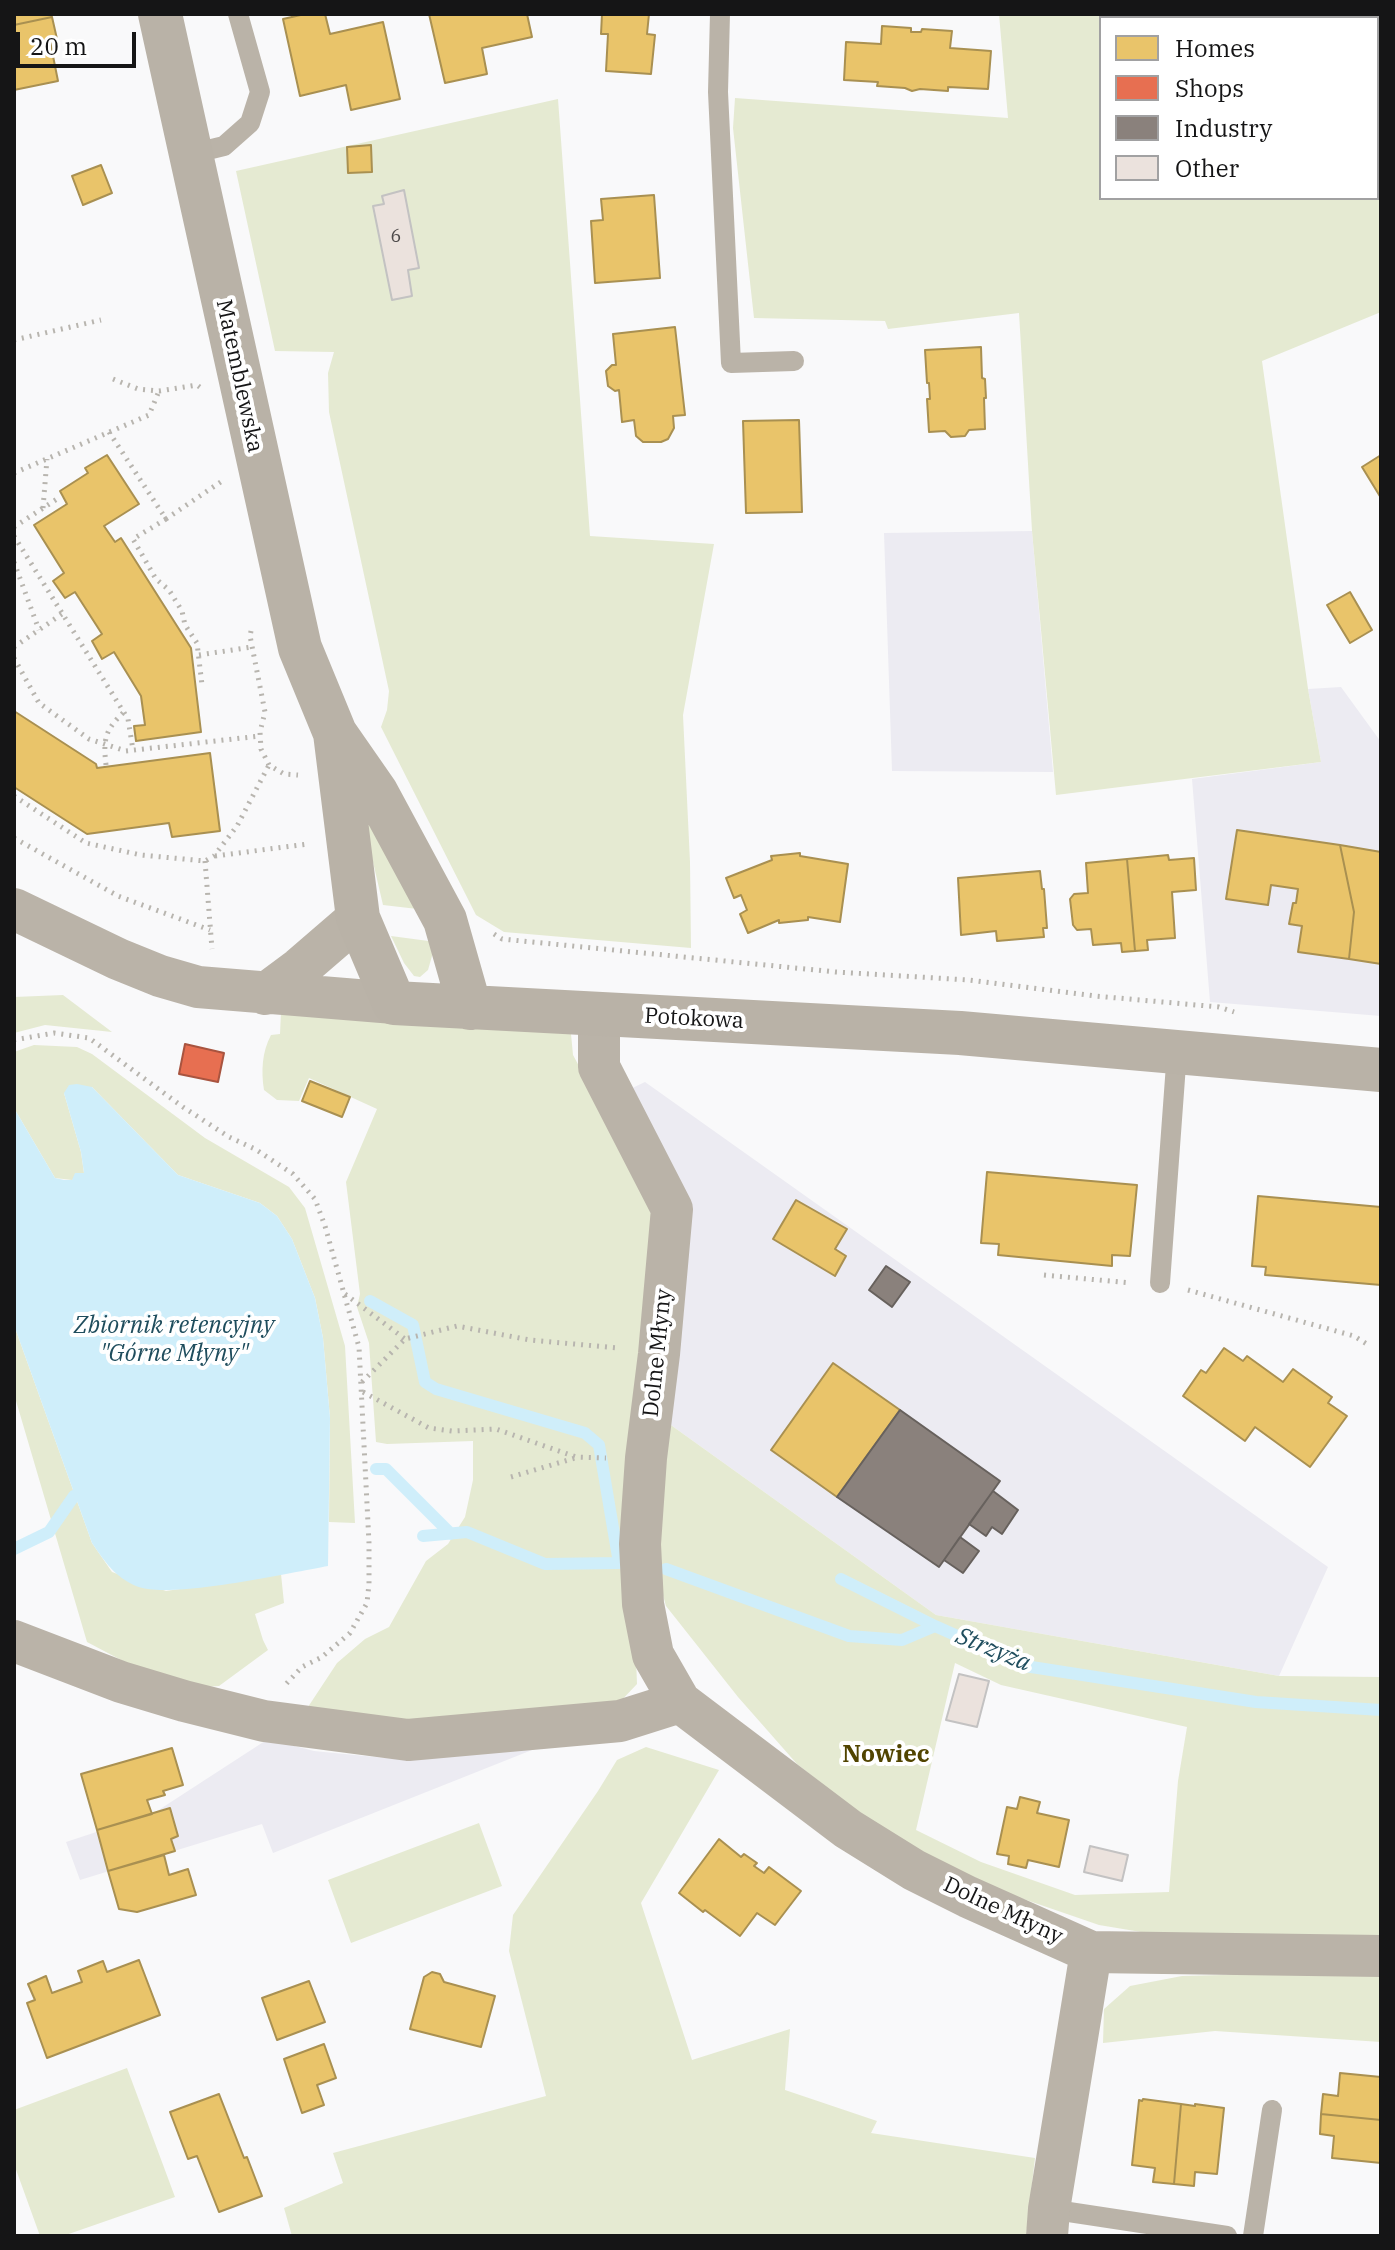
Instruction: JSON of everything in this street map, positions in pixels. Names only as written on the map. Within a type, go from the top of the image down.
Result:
[{"type":"street","name":"Matemblewska","points":[[160,14],[300,648],[335,733],[376,792],[445,920],[470,1008]]},
{"type":"street","name":"Matemblewska","points":[[335,733],[358,918],[394,1003]]},
{"type":"street","name":"Potokowa","points":[[17,915],[160,976],[198,987],[394,1003],[599,1014],[819,1014],[960,1033],[1381,1070]]},
{"type":"street","points":[[265,994],[358,918]]},
{"type":"street","name":"Dolne Młyny","points":[[599,1014],[599,1067],[672,1209],[640,1544],[643,1604],[653,1655],[680,1702],[848,1829],[914,1870],[1091,1952],[1381,1956]]},
{"type":"street","points":[[14,1641],[121,1682],[184,1701],[264,1721],[408,1740],[620,1721],[680,1702]]},
{"type":"street","points":[[1048,2223],[1091,1952]]},
{"type":"lane","points":[[191,154],[224,146],[250,123],[260,92],[238,14]]},
{"type":"lane","points":[[720,14],[718,92],[731,363],[794,361]]},
{"type":"lane","points":[[1160,1283],[1177,1051]]},
{"type":"lane","points":[[1253,2236],[1272,2110]]},
{"type":"lane","points":[[1048,2223],[1227,2236]]},
{"type":"path","points":[[14,340],[101,320]]},
{"type":"path","points":[[113,379],[138,389],[159,391],[197,385],[209,394]]},
{"type":"path","points":[[14,473],[149,415],[159,391]]},
{"type":"path","points":[[109,432],[166,519]]},
{"type":"path","points":[[43,508],[47,459]]},
{"type":"path","points":[[202,685],[197,643],[185,625],[182,611],[169,590],[156,579],[133,539],[225,480]]},
{"type":"path","points":[[14,527],[57,499]]},
{"type":"path","points":[[14,536],[128,719],[133,750]]},
{"type":"path","points":[[14,562],[39,630]]},
{"type":"path","points":[[14,647],[62,614]]},
{"type":"path","points":[[199,655],[252,647]]},
{"type":"path","points":[[14,658],[39,703],[89,739],[126,751],[260,736]]},
{"type":"path","points":[[106,765],[104,749],[109,729],[124,712]]},
{"type":"path","points":[[214,856],[237,826],[269,765]]},
{"type":"path","points":[[15,799],[86,843],[141,855],[205,861],[214,856],[311,843]]},
{"type":"path","points":[[14,838],[118,896],[210,930]]},
{"type":"path","points":[[205,861],[212,953]]},
{"type":"path","points":[[492,932],[502,939],[836,972],[969,980],[1219,1007],[1248,1017]]},
{"type":"path","points":[[14,1040],[54,1033],[89,1038],[195,1114],[293,1174],[315,1199],[359,1347],[369,1543],[367,1603],[350,1633],[322,1657],[302,1667],[283,1687],[264,1721]]},
{"type":"path","points":[[1044,1275],[1160,1283],[1354,1336],[1370,1346]]},
{"type":"path","points":[[344,1294],[405,1339]]},
{"type":"path","points":[[361,1384],[405,1339],[457,1326],[530,1340],[659,1354]]},
{"type":"path","points":[[362,1392],[429,1428],[452,1431],[496,1429],[576,1457],[597,1459]]},
{"type":"path","points":[[511,1477],[576,1457]]},
{"type":"shaded area","points":[[1032,531],[1053,772],[892,771],[884,533]]},
{"type":"shaded area","points":[[1341,687],[1381,742],[1381,1016],[1210,1002],[1192,779],[1321,762],[1308,689]]},
{"type":"shaded area","points":[[645,1082],[1328,1567],[1279,1676],[936,1615],[668,1423],[624,1092]]},
{"type":"shaded area","points":[[268,1739],[314,1751],[386,1758],[537,1748],[273,1853],[262,1824],[80,1880],[66,1842],[154,1813]]},
{"type":"green space","points":[[999,14],[1381,14],[1381,312],[1262,361],[1321,762],[1056,795],[1032,531],[1019,313],[888,329],[885,321],[754,318],[733,128],[735,98],[1008,118]]},
{"type":"green space","points":[[558,99],[590,536],[714,544],[683,715],[691,948],[504,932],[476,915],[381,727],[389,691],[329,412],[328,373],[334,352],[275,351],[236,171]]},
{"type":"green space","points":[[356,789],[426,910],[383,905]]},
{"type":"green space","points":[[391,936],[436,942],[428,970],[420,977],[414,976]]},
{"type":"green space","points":[[63,995],[112,1032],[45,1025],[14,1033],[14,997]]},
{"type":"green space","points":[[281,1012],[571,1034],[573,1055],[641,1180],[655,1228],[634,1604],[637,1684],[618,1704],[390,1725],[306,1710],[337,1663],[365,1639],[389,1627],[426,1561],[448,1544],[465,1517],[473,1480],[473,1441],[376,1442],[369,1343],[357,1307],[360,1294],[346,1182],[377,1109],[309,1078],[299,1101],[277,1100],[264,1090],[264,1055],[271,1035],[280,1034]]},
{"type":"green space","points":[[34,1045],[77,1047],[92,1054],[205,1138],[289,1187],[305,1208],[345,1346],[355,1523],[329,1522],[330,1418],[323,1338],[315,1298],[292,1239],[277,1216],[260,1203],[178,1175],[92,1087],[64,1093],[84,1173],[72,1180],[55,1178],[14,1108],[14,1052]]},
{"type":"green space","points":[[14,1325],[92,1543],[112,1572],[166,1591],[281,1574],[284,1603],[255,1614],[268,1650],[219,1686],[176,1689],[87,1642],[14,1394]]},
{"type":"green space","points":[[668,1423],[936,1615],[1279,1676],[1381,1677],[1381,1943],[1165,1936],[1099,1925],[1003,1892],[898,1844],[797,1764],[738,1697],[666,1606],[661,1586],[659,1540]],"holes":[[[955,1663],[1001,1685],[1187,1727],[1178,1781],[1169,1892],[1075,1895],[981,1862],[916,1830]]]},
{"type":"green space","points":[[646,1747],[719,1770],[641,1903],[692,2060],[790,2029],[785,2090],[877,2121],[871,2133],[1035,2158],[1026,2236],[292,2236],[284,2208],[343,2183],[333,2153],[546,2096],[509,1951],[513,1915],[617,1760]]},
{"type":"green space","points":[[479,1823],[502,1886],[351,1943],[328,1880]]},
{"type":"green space","points":[[1381,1971],[1381,2042],[1215,2031],[1103,2043],[1104,2009],[1130,1986],[1182,1976]]},
{"type":"green space","points":[[127,2068],[175,2197],[63,2236],[40,2236],[14,2164],[14,2110]]},
{"type":"water","name":"Zbiornik retencyjny \"Górne Młyny\"","points":[[69,1085],[92,1087],[178,1175],[260,1203],[277,1216],[292,1239],[315,1298],[323,1338],[330,1418],[328,1566],[201,1588],[152,1589],[136,1586],[122,1578],[92,1543],[14,1325],[14,1108],[55,1178],[72,1180],[75,1173],[84,1173],[64,1093]]},
{"type":"building: Homes","points":[[14,14],[51,14],[52,17],[14,25]]},
{"type":"building: Homes","points":[[325,14],[330,34],[383,22],[400,99],[351,110],[346,85],[300,96],[283,19]]},
{"type":"building: Homes","points":[[429,14],[527,14],[532,37],[482,48],[487,74],[445,83]]},
{"type":"building: Homes","points":[[602,14],[649,14],[647,34],[655,35],[651,74],[606,71],[608,34],[601,34]]},
{"type":"building: Homes","points":[[52,17],[57,39],[50,41],[58,81],[14,90],[14,25]]},
{"type":"building: Homes","points":[[882,26],[911,28],[911,32],[921,32],[922,29],[952,31],[950,48],[991,51],[988,89],[948,87],[948,91],[912,91],[877,86],[878,82],[844,80],[846,42],[881,44]]},
{"type":"building: Homes","points":[[371,145],[372,172],[348,173],[347,147]]},
{"type":"building: Homes","points":[[101,165],[112,193],[83,205],[72,176]]},
{"type":"building: Homes","points":[[654,195],[660,278],[595,283],[591,221],[603,220],[601,199]]},
{"type":"building: Homes","points":[[675,327],[685,415],[673,416],[674,428],[668,439],[643,442],[636,436],[634,420],[622,422],[619,390],[608,386],[606,371],[616,365],[613,334]]},
{"type":"building: Homes","points":[[981,347],[986,398],[985,429],[969,430],[965,436],[951,437],[945,431],[929,432],[927,399],[930,399],[925,350]]},
{"type":"building: Homes","points":[[799,420],[802,512],[746,513],[743,421]]},
{"type":"building: Homes","points":[[107,455],[139,504],[104,526],[115,542],[121,538],[191,648],[201,732],[136,741],[134,726],[145,725],[141,696],[114,652],[102,659],[92,641],[102,634],[75,592],[65,598],[53,581],[64,573],[34,525],[67,504],[60,491],[88,473],[85,468]]},
{"type":"building: Homes","points":[[1381,455],[1381,498],[1362,467]]},
{"type":"building: Homes","points":[[1350,592],[1372,630],[1350,643],[1327,605]]},
{"type":"building: Homes","points":[[14,711],[96,764],[97,768],[210,753],[220,831],[172,837],[169,823],[87,834],[14,787]]},
{"type":"building: Homes","points":[[1237,830],[1340,845],[1354,912],[1349,959],[1298,952],[1302,926],[1289,924],[1298,889],[1271,885],[1268,905],[1226,899]]},
{"type":"building: Homes","points":[[1340,845],[1381,852],[1381,964],[1349,959],[1354,912]]},
{"type":"building: Homes","points":[[800,853],[800,856],[848,864],[840,922],[808,917],[808,920],[779,923],[779,920],[748,933],[740,914],[747,910],[741,895],[734,898],[726,878],[772,860],[771,856]]},
{"type":"building: Homes","points":[[1168,855],[1169,860],[1194,858],[1196,890],[1172,892],[1175,938],[1147,940],[1148,950],[1135,951],[1127,859]]},
{"type":"building: Homes","points":[[1127,859],[1135,951],[1122,952],[1121,943],[1093,945],[1091,929],[1077,930],[1073,925],[1070,899],[1074,894],[1088,893],[1086,863]]},
{"type":"building: Homes","points":[[1040,871],[1047,928],[1043,928],[1044,937],[997,941],[996,931],[961,935],[958,878]]},
{"type":"building: Homes","points":[[310,1081],[350,1097],[342,1117],[302,1101]]},
{"type":"building: Homes","points":[[987,1172],[1137,1185],[1130,1256],[1112,1255],[1112,1266],[998,1255],[999,1244],[981,1243]]},
{"type":"building: Homes","points":[[1258,1196],[1381,1207],[1381,1285],[1265,1275],[1266,1267],[1252,1266]]},
{"type":"building: Homes","points":[[796,1200],[847,1229],[835,1249],[846,1256],[835,1276],[773,1239]]},
{"type":"building: Homes","points":[[1224,1348],[1243,1361],[1247,1356],[1283,1382],[1293,1369],[1332,1397],[1328,1403],[1347,1416],[1310,1467],[1255,1427],[1245,1441],[1183,1396],[1201,1370],[1206,1373]]},
{"type":"building: Homes","points":[[833,1363],[900,1410],[837,1497],[771,1450]]},
{"type":"building: Homes","points":[[172,1748],[183,1785],[147,1800],[152,1814],[97,1830],[81,1774]]},
{"type":"building: Homes","points":[[1020,1797],[1040,1802],[1037,1813],[1069,1820],[1059,1867],[1028,1860],[1026,1868],[1008,1864],[1009,1856],[997,1854],[1007,1807],[1017,1809]]},
{"type":"building: Homes","points":[[170,1808],[178,1836],[171,1839],[175,1851],[108,1871],[97,1830]]},
{"type":"building: Homes","points":[[719,1839],[741,1857],[744,1854],[757,1863],[754,1866],[764,1873],[769,1867],[801,1891],[775,1925],[757,1913],[740,1936],[679,1893]]},
{"type":"building: Homes","points":[[164,1855],[169,1875],[188,1869],[196,1895],[137,1912],[119,1909],[108,1871]]},
{"type":"building: Homes","points":[[139,1960],[160,2015],[47,2058],[27,2003],[35,2000],[28,1984],[46,1976],[52,1993],[82,1982],[78,1971],[103,1961],[107,1972]]},
{"type":"building: Homes","points":[[432,1972],[440,1974],[444,1982],[495,1996],[481,2047],[410,2029],[424,1977]]},
{"type":"building: Homes","points":[[309,1981],[325,2022],[277,2040],[262,1998]]},
{"type":"building: Homes","points":[[324,2044],[336,2078],[317,2085],[324,2105],[302,2113],[284,2059]]},
{"type":"building: Homes","points":[[1340,2073],[1381,2077],[1381,2120],[1321,2114],[1323,2094],[1338,2096]]},
{"type":"building: Homes","points":[[219,2094],[262,2196],[219,2212],[197,2156],[188,2159],[170,2112]]},
{"type":"building: Homes","points":[[1139,2100],[1181,2104],[1174,2184],[1153,2182],[1155,2168],[1132,2165]]},
{"type":"building: Homes","points":[[1181,2104],[1224,2108],[1217,2174],[1195,2172],[1194,2186],[1174,2184]]},
{"type":"building: Homes","points":[[1321,2114],[1381,2120],[1381,2163],[1332,2158],[1334,2136],[1320,2134]]},
{"type":"building: Shops","points":[[185,1044],[224,1053],[218,1082],[179,1074]]},
{"type":"building: Industry","points":[[886,1266],[910,1282],[892,1307],[869,1290]]},
{"type":"building: Industry","points":[[900,1410],[1000,1481],[939,1567],[837,1497]]},
{"type":"building: Industry","points":[[993,1491],[1018,1510],[1002,1534],[992,1527],[986,1536],[969,1524]]},
{"type":"building: Industry","points":[[960,1537],[979,1551],[963,1573],[944,1560]]},
{"type":"building: Other","points":[[404,190],[419,268],[408,270],[412,296],[392,300],[373,206],[384,204],[382,196]]},
{"type":"building: Other","points":[[959,1674],[989,1681],[977,1727],[946,1720]]},
{"type":"building: Other","points":[[1090,1846],[1128,1855],[1122,1881],[1084,1872]]},
{"type":"waterway","points":[[370,1301],[413,1325],[425,1382],[436,1389],[585,1433],[599,1445],[619,1563],[545,1564],[467,1532],[423,1536]]},
{"type":"waterway","points":[[376,1469],[386,1469],[451,1534]]},
{"type":"waterway","points":[[14,1549],[49,1532],[74,1496]]},
{"type":"waterway","name":"Strzyża","points":[[666,1569],[849,1636],[902,1640],[935,1626],[1025,1666],[1256,1702],[1381,1710]]},
{"type":"waterway","points":[[841,1579],[935,1626]]},
{"type":"district","name":"Nowiec","points":[[886,1755]]}]
